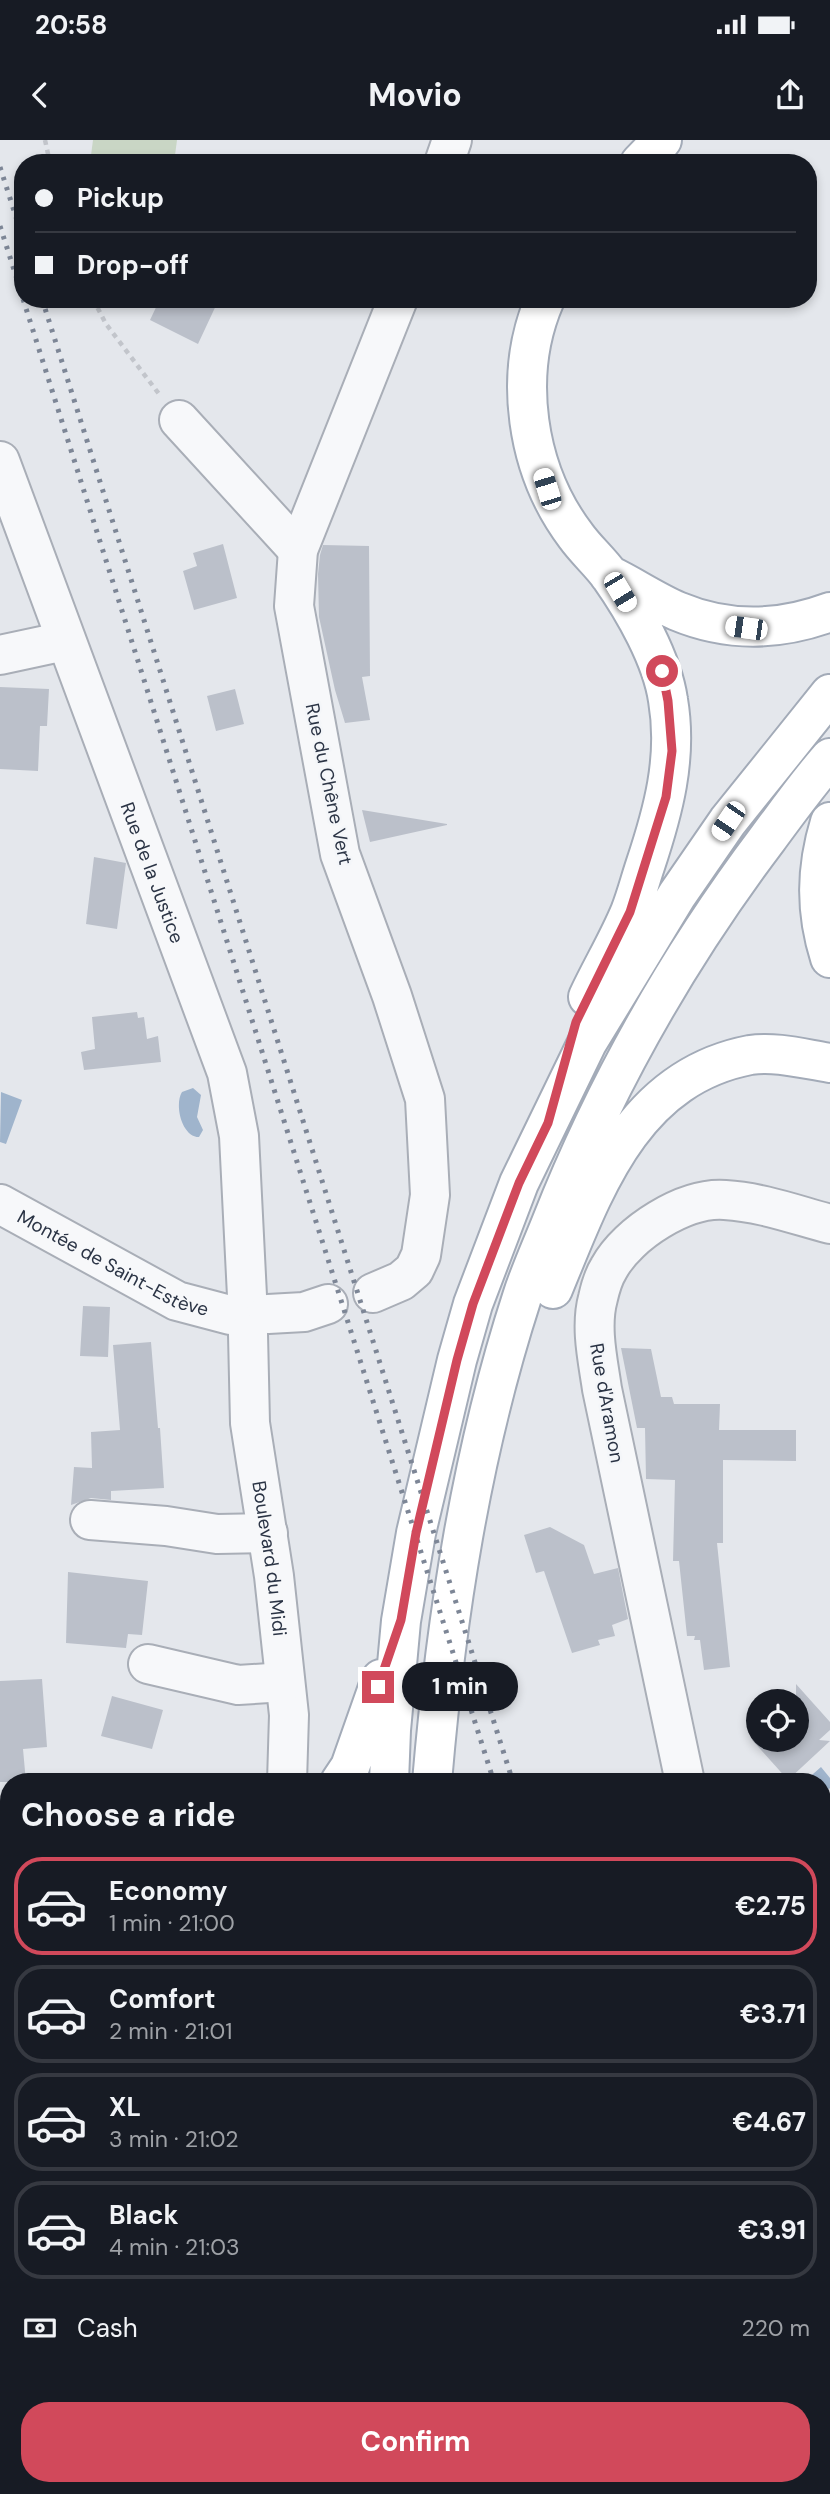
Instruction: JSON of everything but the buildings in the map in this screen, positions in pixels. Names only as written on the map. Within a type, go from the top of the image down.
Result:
[{"type":"main road","points":[[542,308],[531,349],[526,399],[534,445],[547,489],[575,535],[610,575],[631,609],[662,671],[668,701],[672,751],[666,797],[630,912],[576,1022],[548,1123]]},
{"type":"main road","points":[[610,575],[676,611],[715,623],[746,628],[791,624],[830,612]]},
{"type":"main road","points":[[390,1773],[401,1620],[416,1533],[473,1304],[519,1183],[587,1043],[677,895],[728,821],[830,694]]},
{"type":"main road","points":[[433,1773],[442,1673],[463,1529],[496,1384],[523,1294],[567,1184],[609,1093],[662,995],[721,900],[830,758]]},
{"type":"main road","points":[[830,822],[821,852],[818,896],[830,958]]},
{"type":"main road","points":[[475,1471],[589,1203],[617,1151],[641,1117],[672,1089],[710,1068],[752,1055],[781,1055],[830,1063]]},
{"type":"main road","points":[[346,1773],[401,1620]]},
{"type":"street","name":"Rue du Chêne Vert","points":[[373,1293],[401,1280],[414,1270],[421,1255],[430,1195],[425,1099],[392,996],[340,854],[294,606],[298,550],[394,308]]},
{"type":"street","points":[[179,420],[298,550]]},
{"type":"street","name":"Rue de la Justice","points":[[0,461],[227,1073],[239,1136],[248,1315]]},
{"type":"street","points":[[0,655],[65,641]]},
{"type":"street","name":"Rue d'Aramon","points":[[683,1773],[601,1389],[595,1331],[597,1300],[609,1267],[632,1239],[659,1218],[691,1205],[722,1199],[755,1204],[830,1224]]},
{"type":"street","name":"Montée de Saint-Estève","points":[[0,1204],[177,1301],[248,1315]]},
{"type":"street","points":[[248,1315],[304,1311],[328,1304]]},
{"type":"street","name":"Boulevard du Midi","points":[[248,1315],[250,1423],[268,1533],[289,1716],[287,1773]]},
{"type":"street","points":[[90,1520],[166,1526],[217,1534],[268,1533]]},
{"type":"street","points":[[148,1664],[238,1685],[285,1682]]},
{"type":"path","points":[[98,308],[106,324],[179,420]]},
{"type":"green space","points":[[93,140],[177,140],[175,154],[91,154]]},
{"type":"water","points":[[193,1088],[201,1095],[197,1117],[203,1130],[199,1137],[188,1132],[179,1112],[182,1092]]},
{"type":"water","points":[[1,1092],[22,1100],[6,1144],[0,1142]]},
{"type":"water","points":[[821,1767],[826,1773],[814,1773]]},
{"type":"railway","points":[[0,167],[14,211]]},
{"type":"railway","points":[[0,226],[14,270]]},
{"type":"railway","points":[[26,308],[491,1773]]},
{"type":"railway","points":[[45,308],[510,1773]]},
{"type":"route","points":[[378,1687],[401,1620],[416,1533],[473,1304],[519,1183],[548,1123],[576,1022],[630,912],[666,797],[672,751],[668,701],[662,671]]}]
